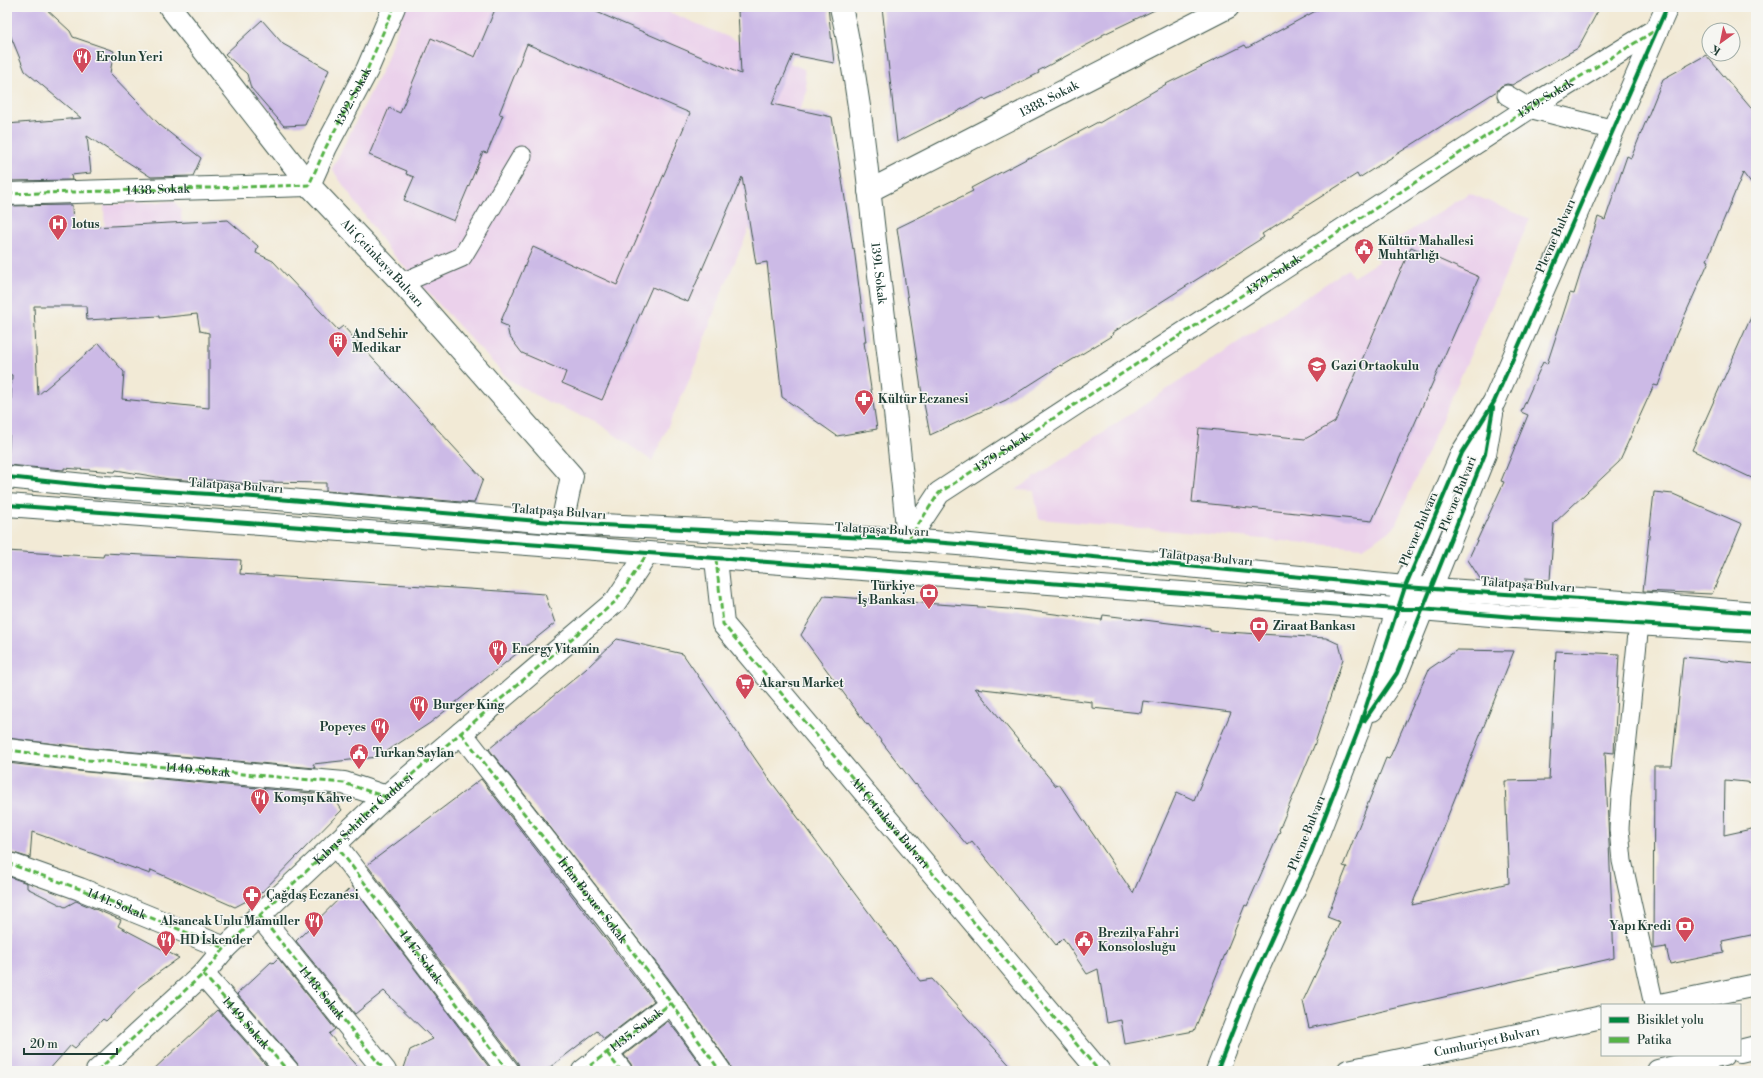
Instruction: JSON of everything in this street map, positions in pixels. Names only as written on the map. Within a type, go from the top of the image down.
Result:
[{"type":"street","name":"Ali Çetinkaya Bulvarı","points":[[170,7],[309,185],[402,283],[572,476],[562,523]]},
{"type":"street","name":"1392. Sokak","points":[[309,185],[326,147],[367,70],[394,7]]},
{"type":"street","name":"1391. Sokak","points":[[841,7],[852,54],[903,486],[908,540]]},
{"type":"street","name":"1388. Sokak","points":[[869,191],[1228,7]]},
{"type":"street","name":"Plevne Bulvarı","points":[[1217,1071],[1251,984],[1311,852],[1358,731],[1396,609],[1405,587],[1462,453],[1494,402],[1667,7]]},
{"type":"street","name":"1379. Sokak","points":[[908,540],[939,492],[1529,108],[1657,28]]},
{"type":"street","name":"1438. Sokak","points":[[7,194],[309,185]]},
{"type":"street","name":"Plevne Bulvari","points":[[1358,731],[1397,673],[1421,609],[1485,454],[1494,402]]},
{"type":"street","name":"Talatpaşa Bulvarı","points":[[7,477],[104,487],[262,497],[562,523],[908,540],[1405,587],[1756,613]]},
{"type":"street","points":[[7,505],[1396,609],[1421,609],[1514,617],[1756,631]]},
{"type":"street","name":"Kıbrıs Şehitleri Caddesi","points":[[97,1071],[203,974],[226,948],[259,915],[334,844],[386,797],[616,600],[647,554]]},
{"type":"street","name":"Ali Çetinkaya Bulvarı","points":[[716,559],[723,624],[1100,1071]]},
{"type":"street","name":"İrfan Boyuer Sokak","points":[[461,733],[671,1003],[720,1071]]},
{"type":"street","name":"1440. Sokak","points":[[7,750],[88,760],[344,784],[386,797]]},
{"type":"street","name":"1447. Sokak","points":[[334,844],[508,1071]]},
{"type":"street","name":"1441. Sokak","points":[[7,863],[80,889],[226,948]]},
{"type":"street","name":"1448. Sokak","points":[[259,915],[384,1071]]},
{"type":"street","name":"1449. Sokak","points":[[203,974],[288,1071]]},
{"type":"street","points":[[1665,1004],[1756,985]]},
{"type":"street","name":"1435. Sokak","points":[[583,1071],[671,1003]]},
{"type":"street","name":"Cumhuriyet Bulvarı","points":[[1348,1071],[1601,1017]]},
{"type":"street","points":[[1741,1051],[1756,1047]]},
{"type":"street","points":[[607,1053],[621,1071]]},
{"type":"street","points":[[1658,1071],[1719,1056]]},
{"type":"lane","points":[[1507,95],[1529,108],[1614,130]]},
{"type":"lane","points":[[402,283],[462,257],[522,156]]},
{"type":"lane","points":[[1638,624],[1619,829],[1622,860],[1654,1004]]},
{"type":"shaded area","points":[[405,7],[657,7],[804,69],[807,92],[717,304],[693,372],[652,461],[595,421],[548,402],[508,379],[388,249],[332,169],[384,66]]},
{"type":"shaded area","name":"Gazi Ortaokulu","points":[[1469,193],[1530,219],[1394,528],[1363,548],[1039,519],[1034,491],[1016,490],[1348,269],[1353,277],[1379,261],[1375,253]]},
{"type":"shaded area","points":[[174,201],[181,210],[187,296],[107,312],[104,205]]},
{"type":"building","points":[[7,7],[44,7],[70,31],[73,37],[114,51],[110,73],[160,125],[201,158],[193,176],[151,177],[87,136],[91,173],[71,175],[72,180],[7,181],[7,124],[81,118],[25,71],[7,27]]},
{"type":"building","points":[[496,7],[585,7],[741,74],[738,11],[775,7],[828,7],[834,63],[793,55],[772,104],[832,117],[853,249],[854,248],[866,342],[864,342],[877,429],[837,436],[782,397],[767,262],[756,264],[742,177],[688,302],[652,287],[602,400],[562,383],[566,372],[522,353],[509,336],[507,326],[500,323],[533,247],[617,285],[690,113],[527,44],[499,114],[503,115],[487,153],[483,152],[454,221],[404,200],[414,177],[406,174],[407,171],[369,155],[389,108],[400,113],[431,38],[475,57]]},
{"type":"building","points":[[882,7],[1161,7],[1102,35],[1102,37],[1038,71],[1039,73],[985,100],[984,98],[897,142]]},
{"type":"building","points":[[1323,7],[1600,7],[1578,48],[1512,85],[1507,84],[1501,86],[1497,91],[1359,178],[1357,174],[1262,234],[1264,237],[1112,333],[1113,335],[1062,366],[1061,365],[1006,400],[930,435],[921,388],[897,228],[973,191],[971,188],[1098,122],[1099,123],[1168,83],[1245,45],[1247,48]]},
{"type":"building","points":[[262,20],[283,44],[329,70],[305,125],[284,126],[251,88],[247,74],[225,54]]},
{"type":"building","points":[[1701,58],[1701,62],[1712,62],[1756,114],[1756,190],[1743,173],[1707,260],[1709,261],[1676,335],[1658,386],[1654,385],[1619,462],[1554,523],[1550,580],[1526,578],[1526,583],[1481,580],[1468,560],[1504,482],[1501,481],[1528,415],[1521,412],[1543,362],[1547,364],[1570,293],[1574,294],[1598,217],[1605,220],[1627,156],[1631,158],[1663,79]]},
{"type":"building","points":[[72,205],[73,228],[228,220],[258,246],[256,253],[273,261],[338,330],[343,326],[483,479],[474,503],[326,491],[326,483],[260,482],[260,485],[201,479],[201,481],[169,479],[116,470],[115,472],[64,468],[64,470],[8,465],[12,375],[7,374],[7,206]],"holes":[[[34,306],[86,306],[87,320],[159,316],[159,318],[197,314],[200,331],[209,333],[209,408],[122,399],[124,372],[99,343],[38,395]]]},
{"type":"building","points":[[1411,247],[1479,277],[1372,521],[1192,502],[1199,428],[1305,439],[1335,422]]},
{"type":"building","points":[[1756,306],[1756,480],[1692,450]]},
{"type":"building","points":[[1654,492],[1673,494],[1742,524],[1712,594],[1643,591]]},
{"type":"building","points":[[7,551],[103,557],[104,553],[241,560],[240,574],[545,594],[555,623],[430,723],[378,757],[313,764],[315,768],[89,748],[7,738]]},
{"type":"building","points":[[824,596],[1023,610],[1102,620],[1103,615],[1210,628],[1210,631],[1326,638],[1339,644],[1343,659],[1314,746],[1279,830],[1280,831],[1247,906],[1245,905],[1194,1031],[1125,1044],[1121,1020],[1107,1023],[1098,969],[1087,974],[1063,938],[1056,945],[972,841],[967,845],[916,784],[915,785],[868,724],[867,725],[801,635]],"holes":[[[975,688],[1092,702],[1092,708],[1141,713],[1143,701],[1231,712],[1194,800],[1177,792],[1133,893],[1059,784],[1056,786]]]},
{"type":"building","points":[[617,639],[683,654],[767,776],[920,981],[932,979],[1015,1071],[732,1071],[730,1064],[668,978],[489,749],[586,669]]},
{"type":"building","points":[[1457,650],[1514,651],[1412,905],[1509,883],[1505,781],[1549,780],[1556,651],[1619,654],[1614,753],[1605,752],[1614,958],[1309,1028],[1303,1001],[1340,922],[1327,917],[1347,867],[1343,866],[1386,758],[1389,759],[1429,669]]},
{"type":"building","points":[[1683,657],[1756,664],[1756,783],[1725,780],[1724,835],[1756,828],[1756,934],[1722,941],[1724,953],[1670,964],[1666,947],[1653,949],[1654,766],[1672,766]]},
{"type":"building","points":[[7,763],[332,795],[342,810],[260,894],[235,907],[151,870],[150,874],[32,832],[30,858],[7,851]]},
{"type":"building","points":[[481,779],[654,1001],[604,1039],[597,1031],[545,1071],[520,1071],[518,1063],[367,865]]},
{"type":"building","points":[[7,876],[27,883],[27,888],[65,907],[76,901],[121,920],[118,926],[179,958],[140,986],[106,1021],[103,1019],[75,1048],[71,1045],[48,1071],[7,1071]]},
{"type":"building","points":[[352,886],[492,1071],[403,1071],[410,1050],[433,1039],[384,991],[355,1014],[296,941]]},
{"type":"building","points":[[278,958],[335,1029],[329,1034],[362,1071],[300,1071],[297,1063],[237,994],[271,962],[273,963]]},
{"type":"building","points":[[218,1010],[271,1071],[152,1071],[181,1044]]},
{"type":"building","points":[[668,1021],[705,1071],[633,1071],[631,1064],[624,1055]]},
{"type":"marked path","points":[[7,194],[309,185],[326,147],[367,70],[394,7]]},
{"type":"marked path","points":[[908,540],[939,493],[1529,108],[1656,30]]},
{"type":"marked path","points":[[97,1071],[203,974],[225,948],[382,800],[616,601],[647,554]]},
{"type":"marked path","points":[[716,559],[723,624],[1099,1071]]},
{"type":"marked path","points":[[461,733],[593,900],[658,985],[720,1071]]},
{"type":"marked path","points":[[7,750],[88,760],[344,783],[386,797]]},
{"type":"marked path","points":[[335,844],[508,1071]]},
{"type":"marked path","points":[[7,863],[80,889],[225,948]]},
{"type":"marked path","points":[[259,915],[385,1071]]},
{"type":"marked path","points":[[203,974],[288,1071]]},
{"type":"marked path","points":[[583,1071],[671,1003]]},
{"type":"marked path","points":[[607,1053],[621,1071]]},
{"type":"cycle path","points":[[1217,1071],[1251,984],[1311,852],[1358,731],[1405,587],[1462,453],[1494,402],[1667,7]]},
{"type":"cycle path","points":[[1364,721],[1397,673],[1485,454],[1493,408]]},
{"type":"cycle path","points":[[7,477],[104,487],[254,497],[562,523],[908,540],[1405,587],[1756,613]]},
{"type":"cycle path","points":[[7,505],[1396,609],[1421,609],[1514,617],[1756,631]]},
{"type":"place","name":"Erolun Yeri","points":[[82,74]]},
{"type":"place","name":"lotus","points":[[58,241]]},
{"type":"place","name":"Kültür Mahallesi Muhtarlığı","points":[[1364,265]]},
{"type":"place","name":"And Sehir Medikar","points":[[338,358]]},
{"type":"place","name":"Gazi Ortaokulu","points":[[1317,383]]},
{"type":"place","name":"Kültür Eczanesi","points":[[864,416]]},
{"type":"place","name":"Türkiye İş Bankası","points":[[929,610]]},
{"type":"place","name":"Ziraat Bankası","points":[[1259,643]]},
{"type":"place","name":"Energy Vitamin","points":[[498,666]]},
{"type":"place","name":"Akarsu Market","points":[[745,700]]},
{"type":"place","name":"Burger King","points":[[419,722]]},
{"type":"place","name":"Popeyes","points":[[380,744]]},
{"type":"place","name":"Turkan Saylan","points":[[359,770]]},
{"type":"place","name":"Komşu Kahve","points":[[260,815]]},
{"type":"place","name":"Çağdaş Eczanesi","points":[[252,912]]},
{"type":"place","name":"Alsancak Unlu Mamuller","points":[[314,938]]},
{"type":"place","name":"Yapı Kredi","points":[[1685,943]]},
{"type":"place","name":"HD İskender","points":[[166,957]]},
{"type":"place","name":"Brezilya Fahri Konsolosluğu","points":[[1084,957]]}]
